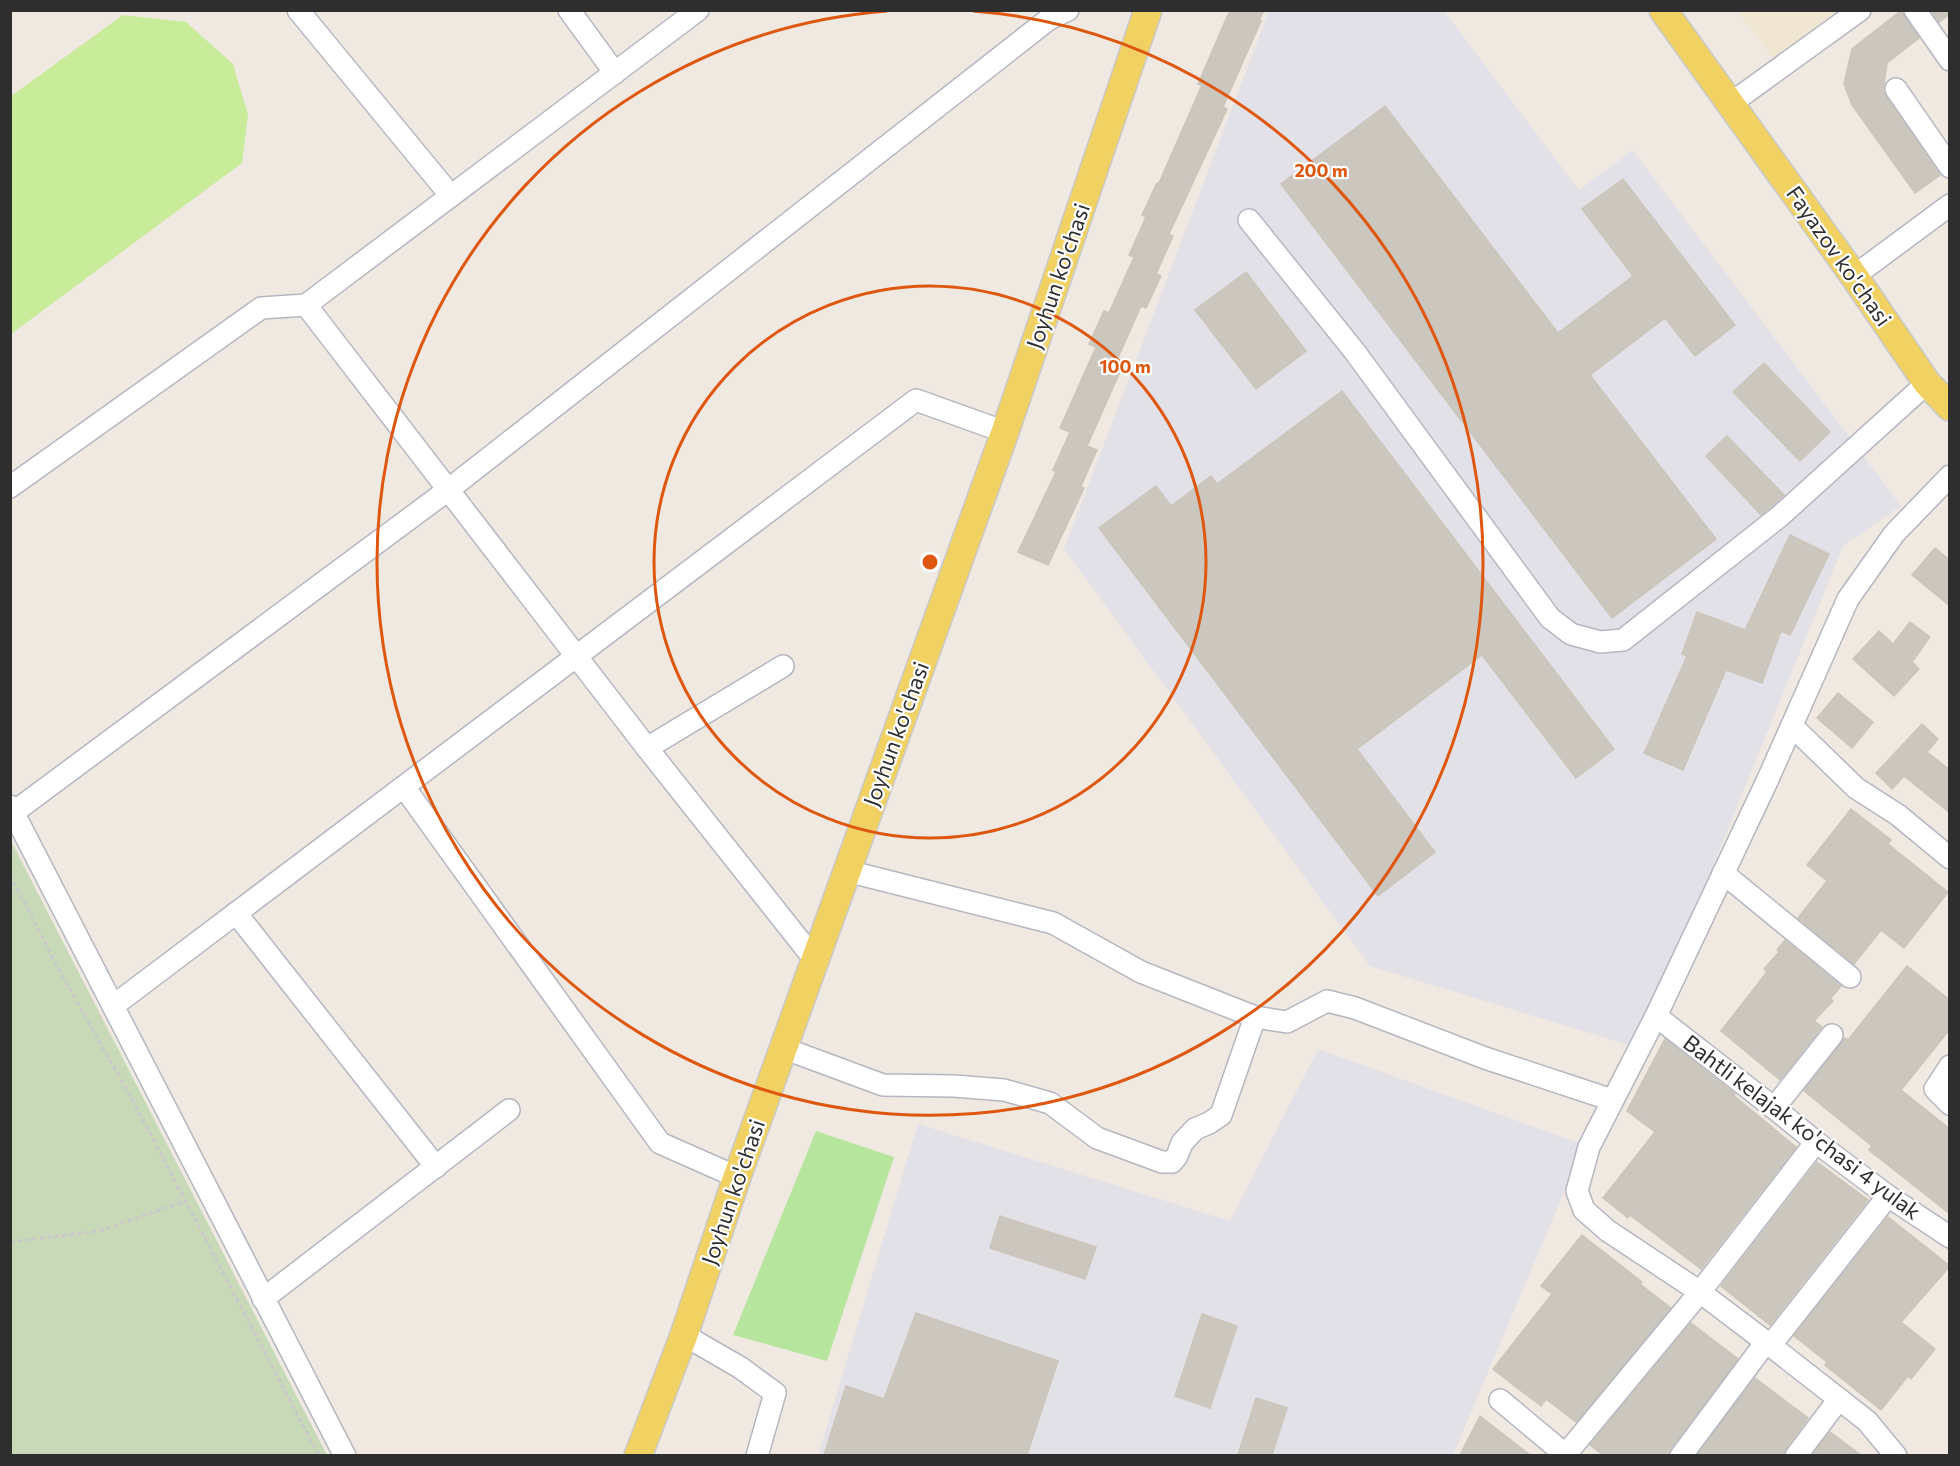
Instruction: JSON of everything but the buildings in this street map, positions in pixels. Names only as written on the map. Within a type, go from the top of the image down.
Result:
[{"type":"main road","name":"Joyhun ko'chasi","points":[[638,1455],[684,1335],[737,1177],[1005,432],[1148,10]]},
{"type":"main road","name":"Fayazov ko'chasi","points":[[1663,10],[1854,276],[1927,383],[1950,407]]},
{"type":"street","points":[[297,10],[451,196]]},
{"type":"street","points":[[569,10],[615,73]]},
{"type":"street","points":[[10,487],[261,308],[306,305],[698,10]]},
{"type":"street","points":[[345,1455],[12,809],[448,490],[1048,19],[1068,10]]},
{"type":"street","points":[[1730,104],[1860,10]]},
{"type":"street","points":[[1915,10],[1948,54]]},
{"type":"street","points":[[1896,89],[1950,167]]},
{"type":"street","points":[[1854,276],[1950,205]]},
{"type":"street","points":[[1249,220],[1354,352],[1550,618],[1571,634],[1600,642],[1623,640],[1663,609],[1780,516],[1927,383]]},
{"type":"street","points":[[306,305],[647,748],[815,960]]},
{"type":"street","points":[[113,1006],[916,400],[1005,432]]},
{"type":"street","points":[[1896,1455],[1867,1421],[1839,1399],[1700,1292],[1608,1231],[1584,1210],[1577,1191],[1589,1147],[1656,1016],[1848,599],[1894,534],[1950,476]]},
{"type":"street","points":[[647,748],[783,666]]},
{"type":"street","points":[[1791,726],[1856,788],[1898,815],[1950,858]]},
{"type":"street","points":[[404,787],[660,1143],[737,1177]]},
{"type":"street","points":[[847,871],[1053,923],[1141,972],[1255,1017],[1287,1022],[1327,1001],[1355,1008],[1485,1058],[1612,1100]]},
{"type":"street","points":[[1723,873],[1850,977]]},
{"type":"street","points":[[236,913],[436,1167]]},
{"type":"street","name":"Bahtli kelajak ko'chasi 4 yulak","points":[[1656,1016],[1816,1142],[1888,1196],[1950,1237]]},
{"type":"street","points":[[783,1048],[883,1085],[954,1086],[1004,1090],[1050,1103],[1098,1138],[1162,1162],[1172,1162],[1182,1143],[1194,1129],[1209,1124],[1221,1115],[1255,1017]]},
{"type":"street","points":[[1774,1108],[1832,1035]]},
{"type":"street","points":[[1950,1066],[1935,1089],[1950,1104]]},
{"type":"street","points":[[263,1299],[509,1110]]},
{"type":"street","points":[[1500,1400],[1566,1455],[1700,1292],[1816,1142]]},
{"type":"street","points":[[1682,1455],[1888,1196]]},
{"type":"street","points":[[684,1335],[741,1368],[775,1393],[757,1455]]},
{"type":"street","points":[[1796,1455],[1839,1399]]},
{"type":"path","points":[[10,875],[58,968],[133,1101],[319,1455]]},
{"type":"path","points":[[10,1242],[99,1231],[186,1201]]},
{"type":"shaded area","points":[[1269,11],[1444,11],[1579,190],[1633,150],[1901,506],[1843,546],[1639,1048],[1370,966],[1064,549]]},
{"type":"shaded area","points":[[1737,11],[1848,11],[1777,63]]},
{"type":"shaded area","points":[[1318,1049],[1584,1145],[1453,1455],[818,1456],[918,1124],[1230,1221]]},
{"type":"green space","points":[[123,15],[186,22],[233,64],[248,115],[242,163],[11,334],[11,96]]},
{"type":"green space","points":[[10,839],[327,1455],[11,1455]]},
{"type":"green space","points":[[816,1131],[894,1157],[827,1361],[733,1335]]}]
